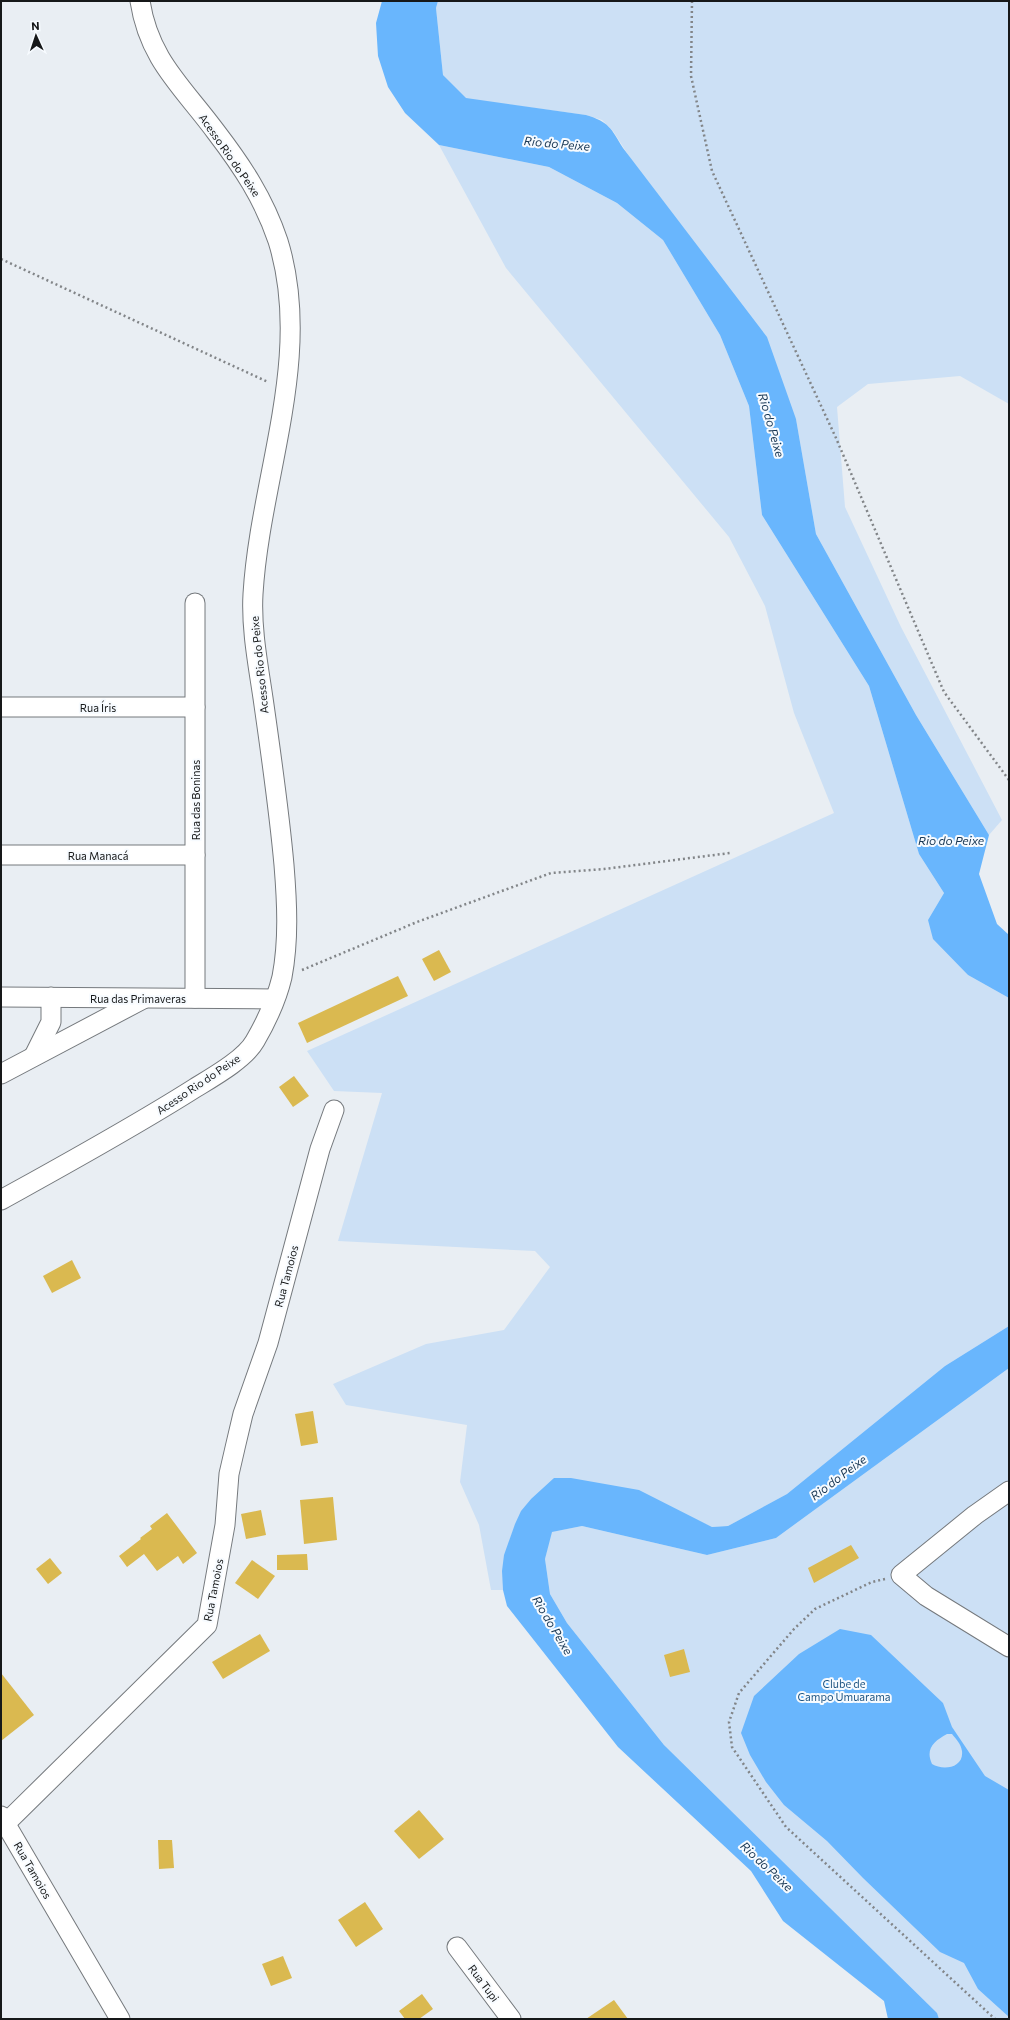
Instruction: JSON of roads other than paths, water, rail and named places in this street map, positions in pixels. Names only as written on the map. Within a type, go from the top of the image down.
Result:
[{"type":"street","name":"Acesso Rio do Peixe","points":[[1,1200],[151,1116],[237,1060],[254,1045],[281,979],[286,946],[287,905],[276,790],[254,640],[253,596],[259,538],[285,390],[290,343],[290,300],[278,242],[259,193],[215,130],[176,84],[155,52],[142,18],[140,1]]},
{"type":"street","name":"Rua das Boninas","points":[[195,602],[195,998]]},
{"type":"street","name":"Rua Íris","points":[[1,707],[195,707]]},
{"type":"street","name":"Rua Manacá","points":[[1,855],[195,855]]},
{"type":"street","name":"Rua das Primaveras","points":[[1,997],[274,999]]},
{"type":"street","points":[[34,1056],[51,1022],[51,997]]},
{"type":"street","points":[[1,1074],[146,998]]},
{"type":"street","name":"Rua Tamoios","points":[[120,2019],[4,1819],[207,1626],[226,1525],[229,1474],[234,1448],[243,1414],[268,1343],[320,1149],[334,1110]]},
{"type":"street","points":[[1009,1491],[975,1514],[901,1575],[926,1596],[1009,1647]]},
{"type":"street","name":"Rua Tupi","points":[[457,1947],[511,2019]]},
{"type":"water","name":"Rio do Peixe","points":[[382,1],[438,1],[436,8],[443,75],[466,98],[586,115],[605,123],[767,337],[796,419],[816,534],[916,715],[989,835],[979,874],[997,924],[1009,935],[1009,998],[968,975],[933,939],[928,920],[944,893],[919,854],[869,686],[762,515],[749,406],[720,335],[663,240],[617,203],[549,167],[439,145],[405,113],[388,87],[378,56],[376,23]]},
{"type":"water","name":"Rio do Peixe","points":[[1009,1326],[1009,1368],[776,1538],[707,1555],[582,1526],[552,1532],[545,1559],[550,1594],[567,1623],[664,1745],[937,2013],[939,2019],[888,2019],[884,2001],[783,1921],[751,1871],[618,1747],[507,1606],[503,1590],[502,1571],[504,1555],[521,1511],[531,1499],[554,1478],[571,1478],[639,1490],[712,1527],[728,1526],[787,1494],[945,1366]]},
{"type":"water","points":[[840,1629],[871,1635],[943,1703],[952,1727],[985,1776],[1009,1790],[1009,2017],[978,1989],[964,1963],[940,1952],[827,1841],[784,1805],[766,1782],[750,1755],[741,1733],[754,1696],[799,1654]],"holes":[[[947,1734],[952,1734],[962,1751],[960,1761],[947,1767],[932,1764],[930,1759],[930,1750],[932,1746],[942,1737]]]},
{"type":"park label","name":"Clube de Campo Umuarama","points":[[844,1689]]}]
